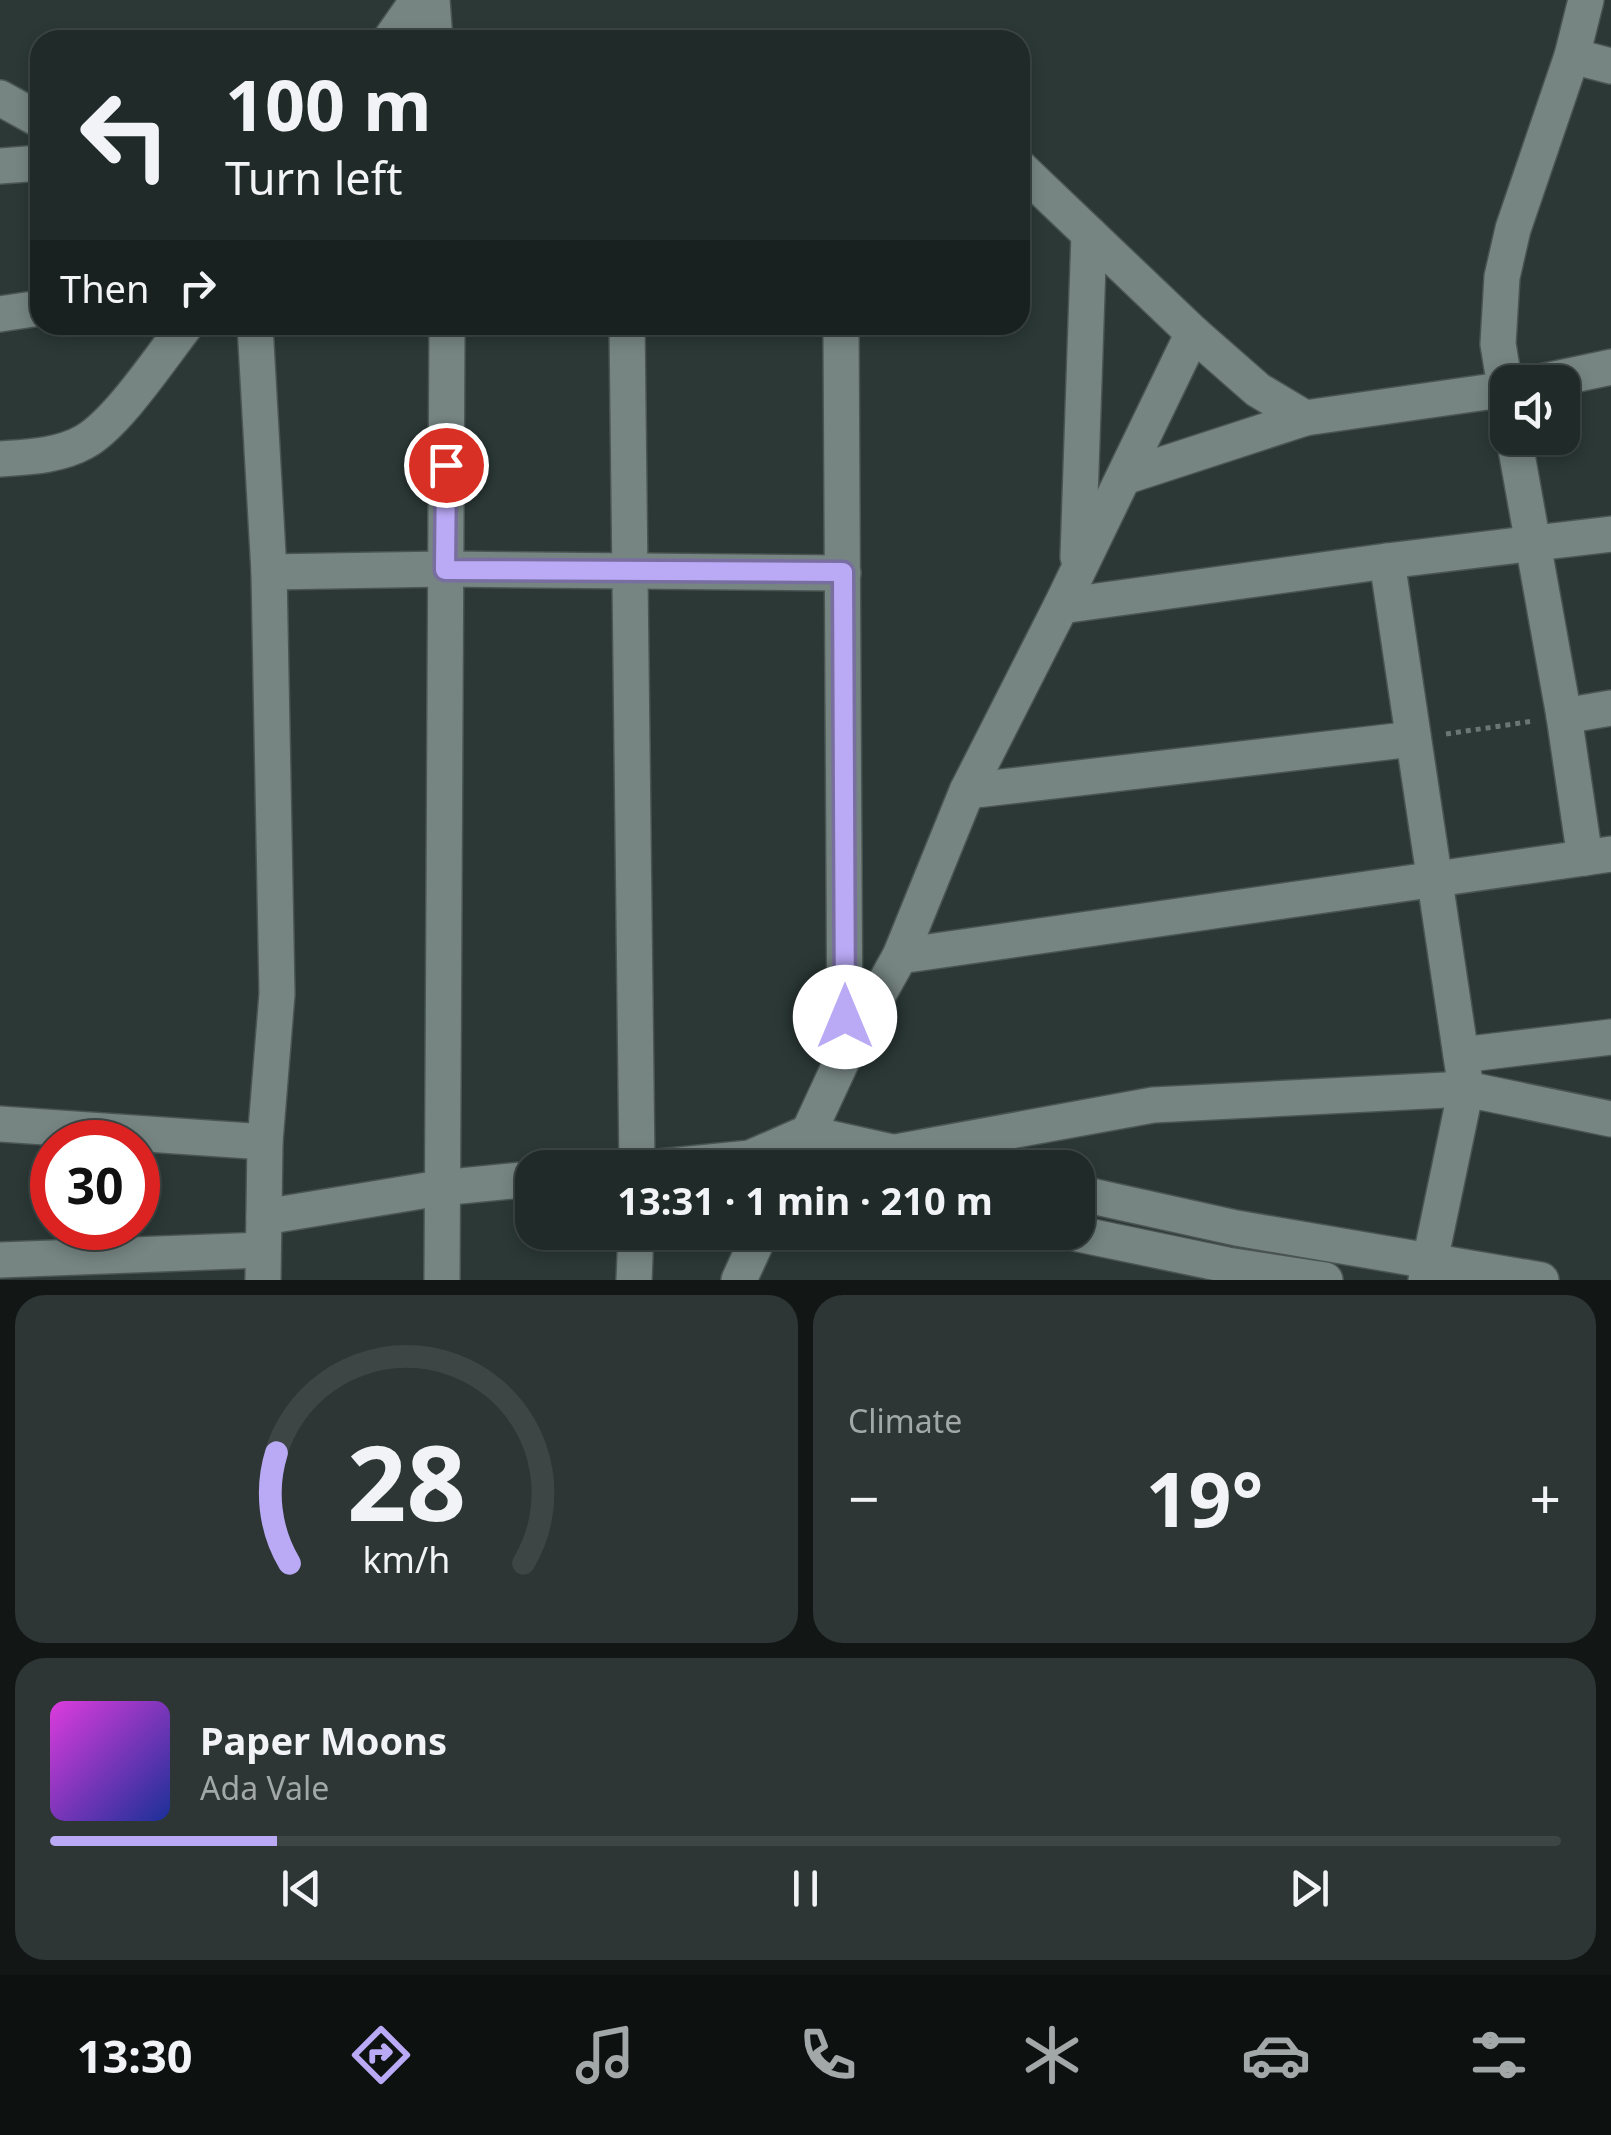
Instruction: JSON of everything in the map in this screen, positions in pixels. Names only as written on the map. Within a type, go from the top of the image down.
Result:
[{"type":"street","points":[[397,30],[418,0]]},
{"type":"street","points":[[432,0],[434,30]]},
{"type":"street","points":[[1502,365],[1498,344],[1502,276],[1513,229],[1572,56],[1586,0]]},
{"type":"street","points":[[1572,56],[1611,66]]},
{"type":"street","points":[[0,98],[30,114]]},
{"type":"street","points":[[0,166],[30,164]]},
{"type":"street","points":[[1030,178],[1193,333],[1258,390],[1304,418]]},
{"type":"street","points":[[1077,572],[1089,234]]},
{"type":"street","points":[[0,314],[30,310]]},
{"type":"street","points":[[800,1150],[845,1054],[900,956],[967,791],[1193,333]]},
{"type":"street","points":[[0,460],[60,452],[85,442],[109,421],[178,335]]},
{"type":"street","points":[[256,335],[270,572],[278,994],[265,1142],[263,1249]]},
{"type":"street","points":[[442,1280],[447,335]]},
{"type":"street","points":[[626,335],[638,1150]]},
{"type":"street","points":[[842,335],[845,1054]]},
{"type":"street","points":[[1580,374],[1611,367]]},
{"type":"street","points":[[1124,477],[1304,418],[1490,397]]},
{"type":"street","points":[[900,956],[1598,856],[1564,716],[1517,455]]},
{"type":"street","points":[[1061,606],[1387,560],[1611,534]]},
{"type":"street","points":[[1387,560],[1464,1072],[1428,1270]]},
{"type":"street","points":[[270,572],[843,572]]},
{"type":"street","points":[[1564,716],[1611,708]]},
{"type":"street","points":[[967,791],[1413,739]]},
{"type":"street","points":[[907,1150],[1153,1105],[1464,1072],[1611,1038]]},
{"type":"street","points":[[1464,1072],[1611,1120]]},
{"type":"street","points":[[0,1124],[265,1142]]},
{"type":"street","points":[[782,1150],[807,1133],[887,1150]]},
{"type":"street","points":[[0,1260],[71,1268],[263,1249],[440,1188],[515,1181]]},
{"type":"street","points":[[1095,1197],[1428,1270],[1541,1280]]},
{"type":"street","points":[[1226,1273],[1236,1228]]},
{"type":"street","points":[[1095,1239],[1226,1273],[1325,1280]]},
{"type":"street","points":[[634,1280],[635,1250]]},
{"type":"street","points":[[738,1280],[752,1250]]},
{"type":"path","points":[[1413,739],[1564,716]]},
{"type":"route","points":[[446,465],[445,570],[843,572],[845,1017]]}]
